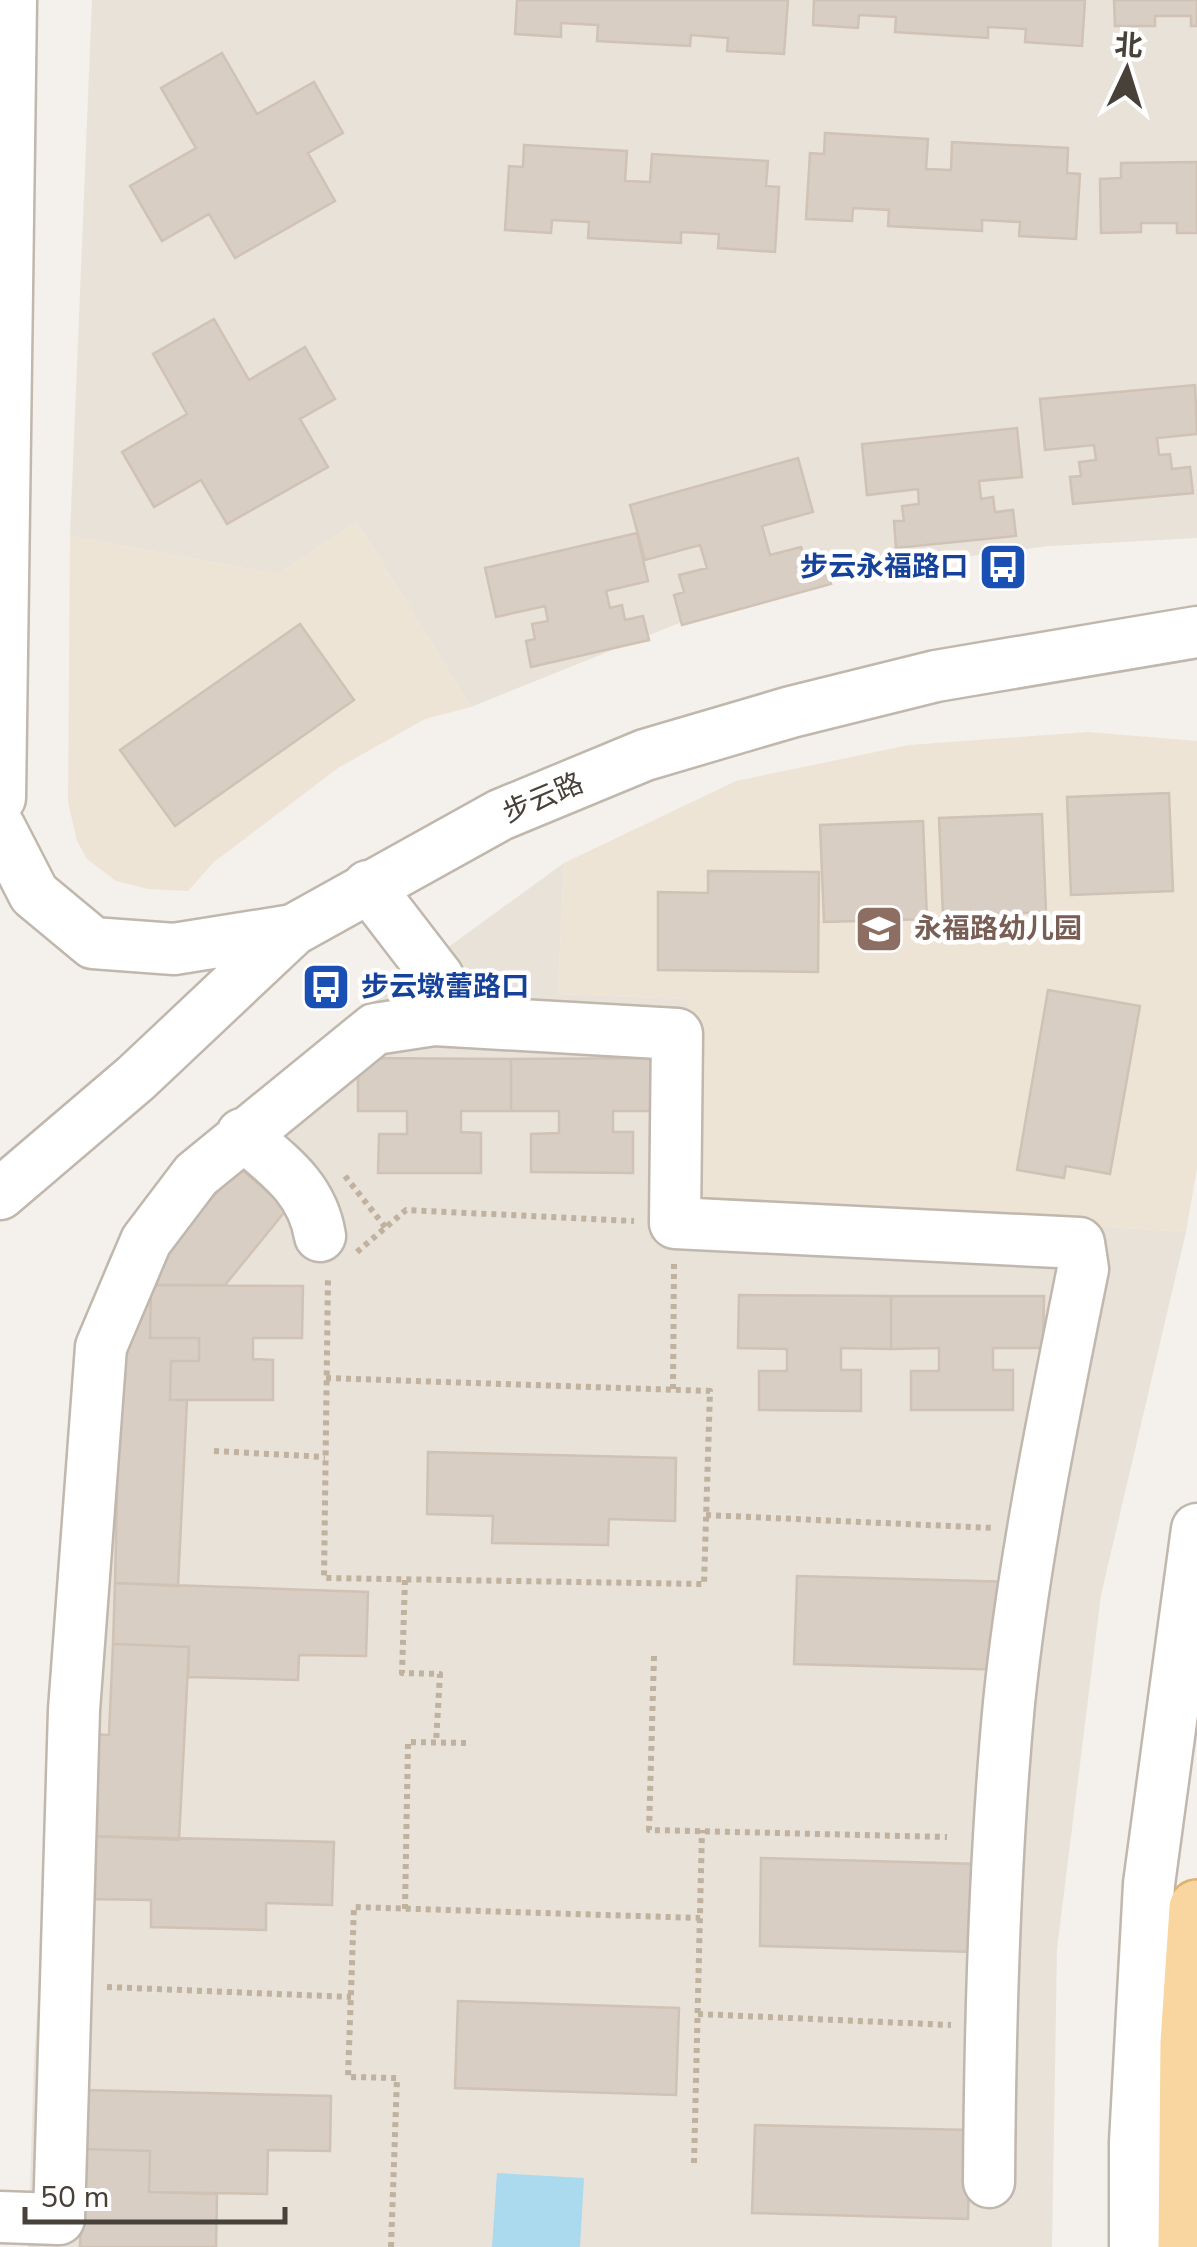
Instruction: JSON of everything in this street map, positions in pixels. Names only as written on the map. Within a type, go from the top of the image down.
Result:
[{"type":"main road","points":[[1186,2247],[1188,2042],[1197,1908]]},
{"type":"street","points":[[0,798],[7,11]]},
{"type":"street","name":"步云路","points":[[0,1194],[136,1078],[293,930],[500,815],[646,755],[936,676],[1197,632]]},
{"type":"street","points":[[0,828],[34,894],[93,944],[174,948],[293,930]]},
{"type":"street","points":[[368,886],[438,977],[434,1020]]},
{"type":"street","points":[[0,2216],[59,2219],[74,1710],[101,1347],[146,1241],[196,1175],[376,1029],[434,1020],[677,1034],[675,1223],[1079,1242],[1084,1269],[1034,1530],[1009,1702],[992,2027],[989,2182]]},
{"type":"street","points":[[242,1134],[302,1185],[316,1215],[320,1236]]},
{"type":"street","points":[[1135,2247],[1135,2142],[1149,1884],[1197,1528]]},
{"type":"path","points":[[326,1378],[673,1390],[710,1391],[704,1584],[324,1578],[326,1378],[328,1278],[406,1210],[675,1223],[673,1390]]},
{"type":"path","points":[[214,1452],[325,1458]]},
{"type":"path","points":[[706,1515],[1034,1530]]},
{"type":"path","points":[[406,1580],[402,1673],[440,1674],[436,1742]]},
{"type":"path","points":[[654,1656],[650,1830],[947,1836]]},
{"type":"path","points":[[405,1909],[408,1742],[466,1743]]},
{"type":"path","points":[[694,2163],[702,1830]]},
{"type":"path","points":[[392,2247],[397,2078],[348,2077],[354,1907],[700,1918]]},
{"type":"path","points":[[66,1985],[350,1997]]},
{"type":"path","points":[[698,2014],[992,2027]]},
{"type":"shaded area","points":[[92,0],[1197,0],[1197,538],[1049,546],[789,579],[471,707],[357,522],[277,574],[70,536]]},
{"type":"shaded area","points":[[357,522],[471,707],[425,719],[338,768],[214,862],[188,891],[148,889],[116,881],[87,859],[77,841],[68,802],[70,536],[277,574]]},
{"type":"shaded area","name":"永福路幼儿园","points":[[1088,732],[1197,741],[1197,1168],[1186,1232],[685,1201],[688,999],[558,994],[564,863],[736,781],[909,745]]},
{"type":"shaded area","points":[[564,863],[558,994],[688,999],[686,1201],[1186,1232],[1101,1595],[1057,1949],[1052,2247],[28,2247],[34,2061],[78,1374],[88,1315],[109,1256],[135,1211],[175,1163],[337,1028]]},
{"type":"water","points":[[497,2173],[584,2178],[580,2247],[492,2247]]},
{"type":"building","points":[[517,0],[788,0],[784,54],[727,51],[728,38],[691,35],[690,46],[597,41],[598,25],[561,23],[561,37],[515,34]]},
{"type":"building","points":[[814,0],[1085,0],[1082,46],[1025,42],[1026,29],[988,27],[988,38],[895,32],[896,17],[859,15],[858,28],[813,25]]},
{"type":"building","points":[[1114,0],[1197,0],[1197,26],[1191,26],[1191,16],[1155,16],[1155,26],[1115,26]]},
{"type":"building","points":[[222,53],[257,114],[314,82],[343,133],[308,153],[335,201],[235,258],[209,214],[162,241],[130,186],[196,148],[161,88]]},
{"type":"building","points":[[825,133],[928,139],[926,169],[951,170],[952,142],[1068,148],[1067,173],[1080,174],[1076,239],[1019,236],[1020,222],[982,220],[982,231],[888,226],[889,210],[853,208],[852,221],[806,219],[810,153],[824,154]]},
{"type":"building","points":[[524,145],[627,151],[625,181],[650,182],[652,154],[768,161],[766,186],[779,187],[775,252],[718,248],[719,234],[681,232],[681,243],[588,238],[589,222],[552,220],[551,233],[505,230],[509,166],[523,167]]},
{"type":"building","points":[[1197,162],[1197,233],[1177,233],[1177,223],[1141,223],[1141,232],[1101,233],[1100,179],[1121,178],[1121,163]]},
{"type":"building","points":[[214,319],[249,380],[305,347],[335,399],[300,419],[328,467],[227,524],[201,480],[154,507],[122,452],[187,414],[153,354]]},
{"type":"building","points":[[1195,385],[1197,434],[1157,438],[1159,455],[1170,454],[1172,469],[1190,467],[1193,493],[1073,504],[1070,477],[1081,476],[1079,462],[1096,460],[1094,445],[1045,450],[1040,399]]},
{"type":"building","points":[[1017,428],[1022,477],[979,481],[981,499],[993,497],[995,512],[1013,510],[1016,536],[896,548],[894,521],[904,521],[902,506],[919,504],[918,489],[867,495],[862,444]]},
{"type":"building","points":[[798,458],[813,512],[762,526],[770,555],[801,547],[804,556],[822,551],[831,584],[682,625],[674,595],[684,592],[679,575],[707,568],[700,545],[645,560],[630,505]]},
{"type":"building","points":[[637,533],[648,581],[606,591],[610,608],[622,605],[625,620],[643,616],[649,640],[531,667],[526,641],[535,639],[532,624],[548,621],[545,606],[496,617],[485,568]]},
{"type":"building","points":[[300,624],[354,700],[175,826],[120,750]]},
{"type":"building","points":[[1169,793],[1173,891],[1071,895],[1067,797]]},
{"type":"building","points":[[1042,814],[1046,912],[943,916],[939,818]]},
{"type":"building","points":[[923,821],[927,919],[824,922],[820,825]]},
{"type":"building","points":[[708,871],[819,872],[818,972],[658,970],[658,892],[708,893]]},
{"type":"building","points":[[1048,990],[1140,1006],[1110,1174],[1066,1166],[1064,1178],[1017,1170]]},
{"type":"building","points":[[358,1058],[511,1059],[511,1111],[461,1111],[461,1132],[481,1133],[481,1173],[378,1173],[379,1134],[407,1134],[407,1111],[358,1111]]},
{"type":"building","points":[[663,1058],[663,1111],[613,1111],[613,1132],[633,1132],[633,1173],[531,1172],[531,1134],[559,1133],[559,1111],[511,1111],[511,1059]]},
{"type":"building","points":[[240,1168],[287,1209],[225,1285],[151,1285],[150,1338],[199,1338],[199,1361],[171,1361],[170,1400],[187,1400],[178,1586],[115,1583],[120,1356],[132,1305],[179,1232]]},
{"type":"building","points":[[151,1285],[303,1286],[302,1338],[253,1338],[253,1359],[273,1360],[273,1400],[170,1400],[171,1361],[199,1361],[199,1338],[150,1338]]},
{"type":"building","points":[[739,1295],[891,1296],[891,1349],[841,1348],[841,1370],[861,1370],[861,1411],[759,1410],[759,1371],[787,1371],[787,1349],[738,1348]]},
{"type":"building","points":[[891,1296],[1044,1296],[1043,1348],[993,1348],[993,1370],[1013,1370],[1013,1410],[911,1410],[911,1371],[939,1371],[939,1348],[891,1349]]},
{"type":"building","points":[[428,1452],[676,1458],[675,1521],[609,1519],[608,1545],[492,1543],[493,1516],[427,1514]]},
{"type":"building","points":[[797,1576],[1013,1582],[1010,1670],[794,1664]]},
{"type":"building","points":[[115,1583],[368,1592],[366,1656],[299,1655],[298,1680],[188,1677],[189,1647],[113,1644]]},
{"type":"building","points":[[113,1644],[189,1647],[179,1840],[87,1836],[92,1734],[109,1735]]},
{"type":"building","points":[[87,1836],[334,1842],[332,1905],[266,1903],[266,1930],[151,1927],[151,1900],[85,1899]]},
{"type":"building","points":[[761,1858],[978,1864],[975,1952],[760,1946]]},
{"type":"building","points":[[458,2001],[679,2008],[676,2095],[455,2088]]},
{"type":"building","points":[[84,2090],[331,2096],[330,2151],[268,2150],[267,2194],[149,2192],[150,2151],[83,2149]]},
{"type":"building","points":[[755,2125],[970,2130],[968,2219],[752,2213]]},
{"type":"building","points":[[83,2149],[150,2151],[149,2192],[217,2194],[216,2247],[80,2247]]},
{"type":"place","name":"步云永福路口","points":[[1003,567]]},
{"type":"place","name":"永福路幼儿园","points":[[879,929]]},
{"type":"place","name":"步云墩蕾路口","points":[[326,987]]}]
